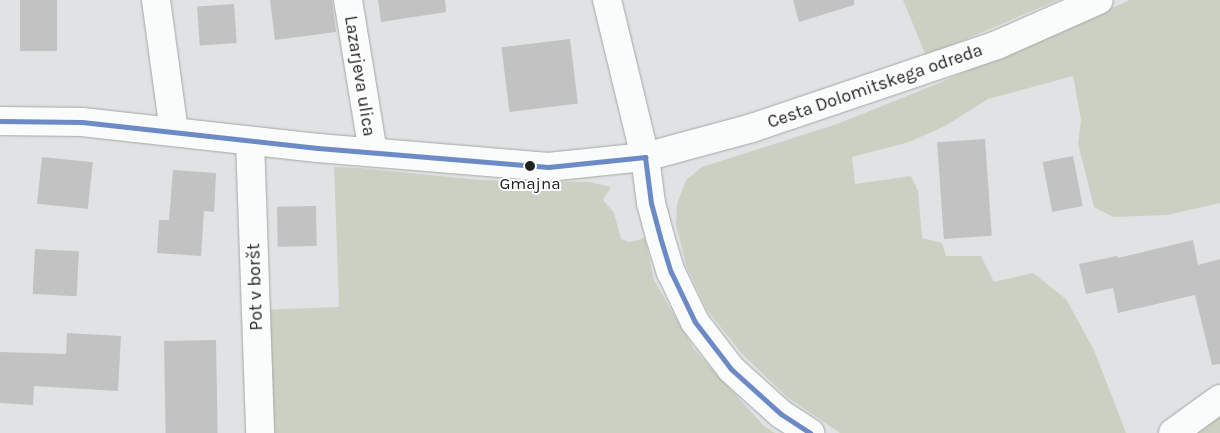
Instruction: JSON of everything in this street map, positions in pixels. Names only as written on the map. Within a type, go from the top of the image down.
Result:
[{"type":"street","points":[[156,0],[174,131]]},
{"type":"street","name":"Lazarjeva ulica","points":[[348,0],[373,152]]},
{"type":"street","points":[[607,0],[645,157],[651,203],[671,272],[695,322],[731,369],[781,414],[810,433]]},
{"type":"street","name":"Cesta Dolomitskega odreda","points":[[0,122],[82,122],[373,152],[548,167],[645,157],[752,128],[997,45],[1099,0]]},
{"type":"street","name":"Pot v boršt","points":[[250,140],[260,433]]},
{"type":"street","points":[[1173,433],[1220,399]]},
{"type":"green space","points":[[903,0],[1058,0],[926,56]]},
{"type":"green space","points":[[1130,0],[1220,0],[1220,203],[1167,215],[1113,217],[1094,207],[1078,144],[1081,120],[1073,76],[988,99],[945,126],[909,142],[852,157],[855,184],[911,176],[918,191],[922,238],[942,243],[946,256],[981,256],[994,282],[1033,273],[1066,299],[1094,350],[1126,433],[840,433],[787,397],[742,354],[707,310],[686,265],[676,225],[677,204],[686,180],[702,167],[837,124],[937,84]]},
{"type":"green space","points":[[334,167],[480,180],[590,182],[611,187],[603,200],[614,213],[621,239],[630,242],[645,238],[654,280],[694,349],[764,426],[775,433],[267,433],[261,310],[339,307]]},
{"type":"green space","points":[[1220,412],[1220,433],[1190,433]]},
{"type":"building","points":[[20,0],[57,0],[57,51],[20,51]]},
{"type":"building","points":[[270,0],[332,0],[336,32],[275,40]]},
{"type":"building","points":[[378,0],[445,0],[446,12],[381,22]]},
{"type":"building","points":[[793,0],[854,0],[854,5],[799,22]]},
{"type":"building","points":[[234,4],[237,43],[200,45],[197,7]]},
{"type":"building","points":[[570,39],[578,104],[509,112],[502,47]]},
{"type":"building","points":[[985,139],[992,236],[944,239],[937,142]]},
{"type":"building","points":[[1073,156],[1083,206],[1052,212],[1043,162]]},
{"type":"building","points":[[42,157],[93,162],[88,209],[37,204]]},
{"type":"building","points":[[173,170],[216,173],[214,212],[204,211],[201,256],[157,253],[159,220],[169,220]]},
{"type":"building","points":[[316,206],[317,246],[278,247],[277,207]]},
{"type":"building","points":[[1193,240],[1198,265],[1220,259],[1220,364],[1212,365],[1195,295],[1118,313],[1113,288],[1086,294],[1079,264],[1117,256],[1118,258]]},
{"type":"building","points":[[35,249],[79,251],[77,296],[33,294]]},
{"type":"building","points":[[67,333],[121,336],[118,391],[34,386],[33,405],[0,403],[0,352],[66,354]]},
{"type":"building","points":[[216,340],[218,433],[166,433],[164,341]]},
{"type":"transit line","points":[[0,121],[82,122],[318,148],[548,167],[645,157],[651,203],[660,237],[671,272],[695,322],[731,369],[781,414],[810,433]]},
{"type":"place","name":"Gmajna","points":[[530,166]]}]
